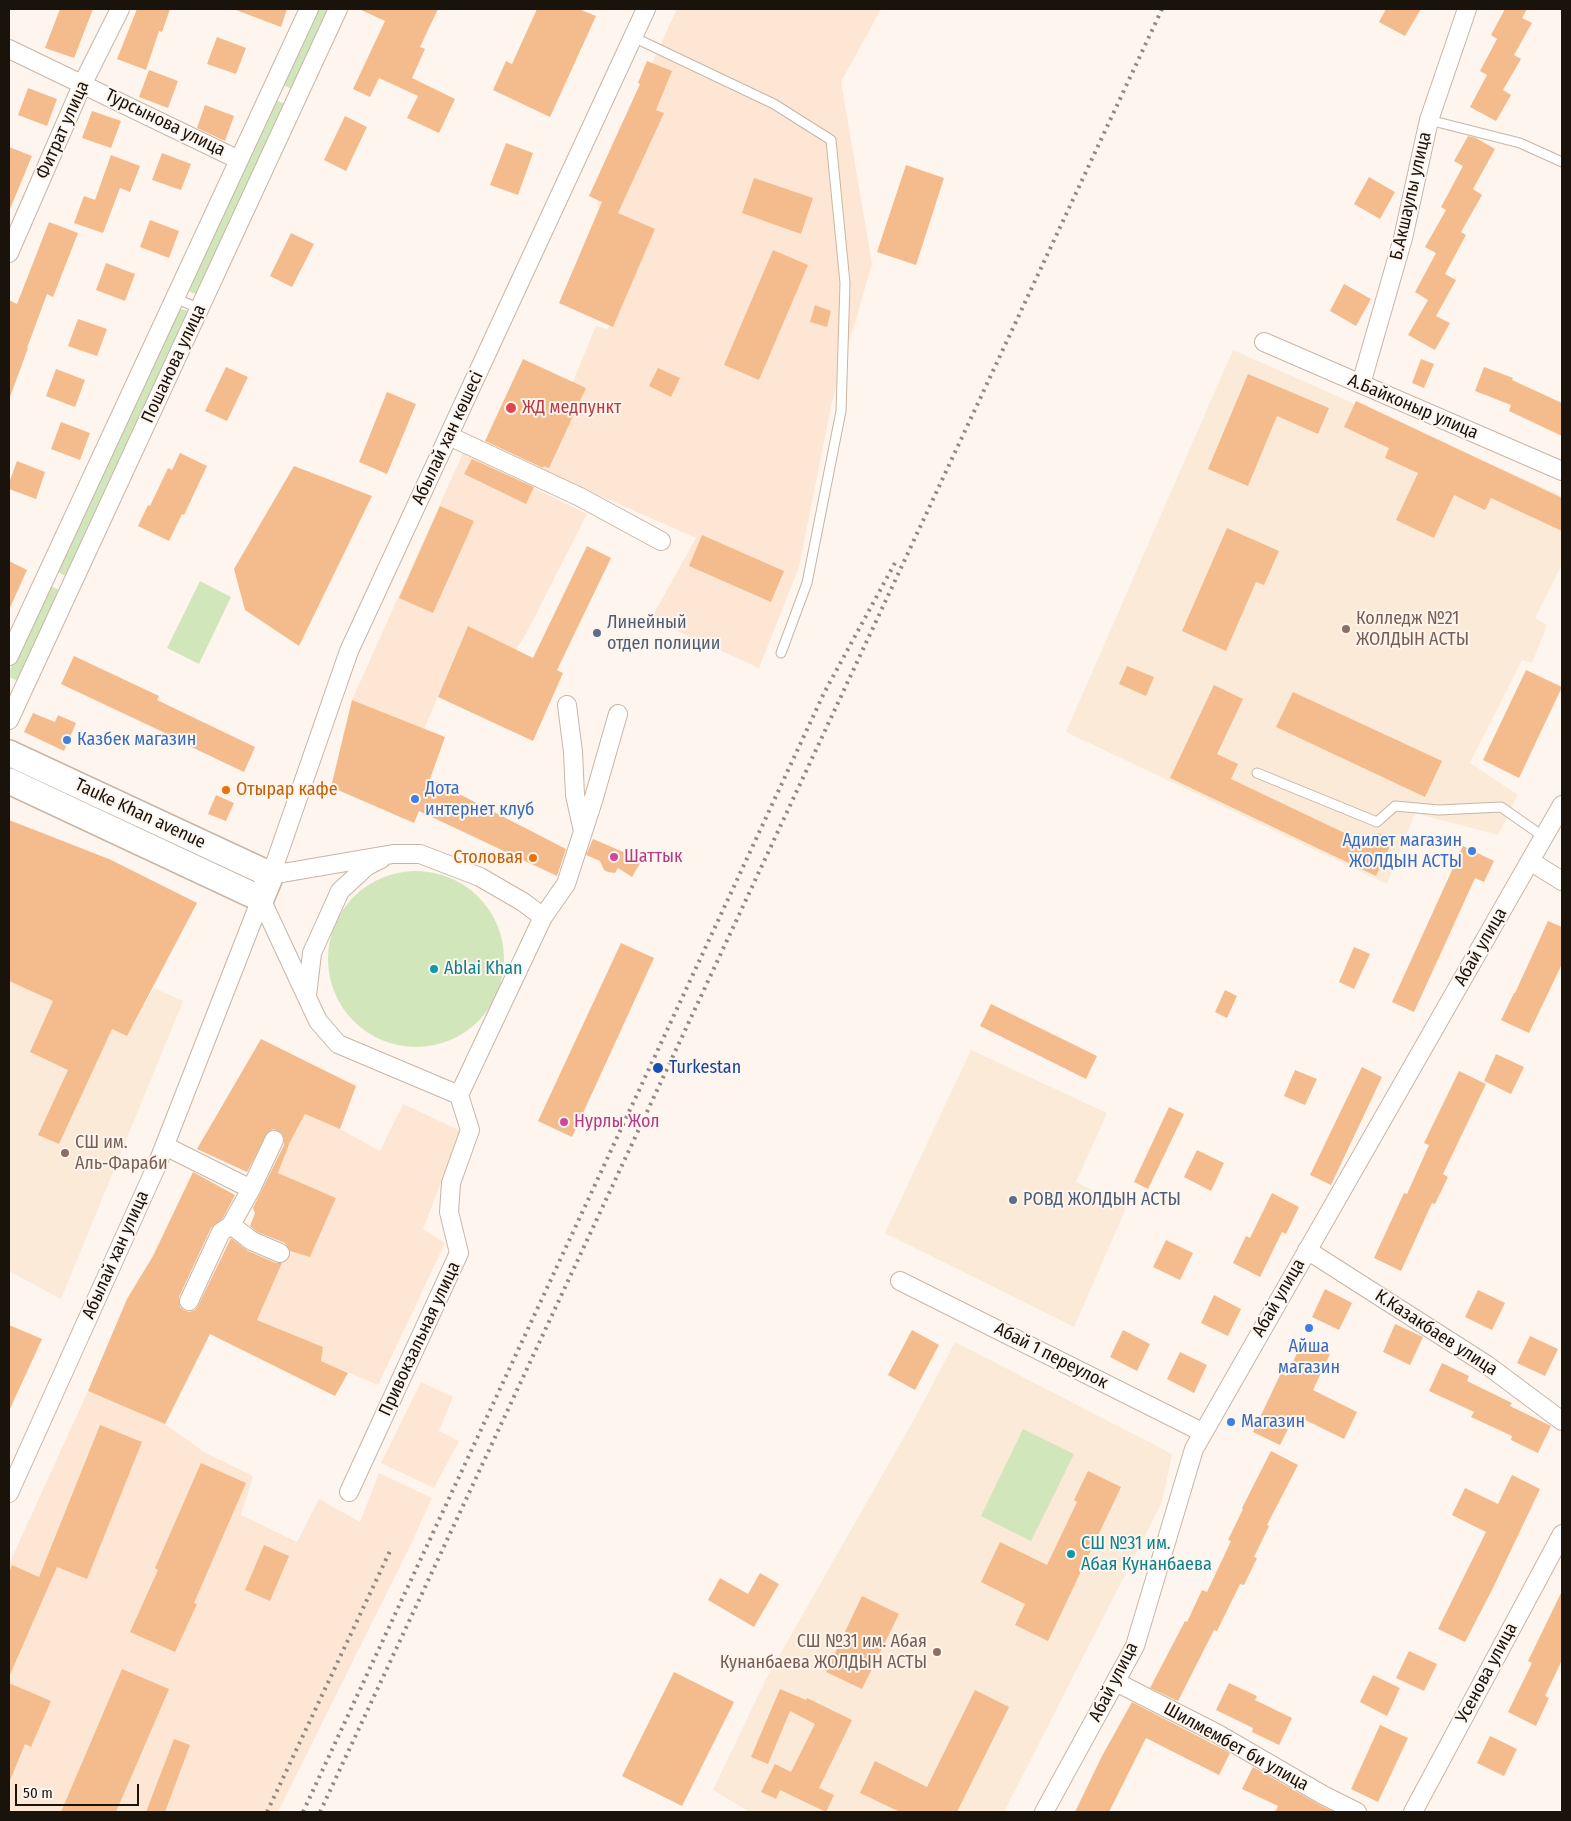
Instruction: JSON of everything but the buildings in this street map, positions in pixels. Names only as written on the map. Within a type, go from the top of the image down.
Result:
[{"type":"street","name":"Фитрат улица","points":[[9,253],[83,83],[120,9]]},
{"type":"street","name":"Пошанова улица","points":[[9,656],[308,9]]},
{"type":"street","name":"Пошанова улица","points":[[9,720],[338,9]]},
{"type":"street","name":"Б.Акшаулы улица","points":[[1361,384],[1403,238],[1429,120],[1467,9]]},
{"type":"street","name":"Абылай хан көшесі","points":[[271,875],[350,651],[633,37],[643,10]]},
{"type":"street","name":"Турсынова улица","points":[[9,49],[83,83],[239,160]]},
{"type":"street","name":"А.Байконыр улица","points":[[1264,342],[1562,471]]},
{"type":"street","points":[[449,436],[580,497],[661,541]]},
{"type":"street","points":[[567,705],[573,752],[575,796],[583,831]]},
{"type":"street","points":[[261,899],[318,1021],[338,1044],[459,1095],[543,917],[566,884],[618,714]]},
{"type":"street","name":"Tauke Khan avenue","points":[[9,753],[271,875]]},
{"type":"street","name":"Tauke Khan avenue","points":[[9,781],[261,899]]},
{"type":"street","name":"Абай улица","points":[[1044,1812],[1135,1646],[1194,1449],[1202,1432],[1562,805]]},
{"type":"street","points":[[307,996],[312,953],[340,891],[367,866],[393,854]]},
{"type":"street","points":[[271,875],[393,854],[420,854],[480,877],[523,902],[543,917]]},
{"type":"street","points":[[1530,861],[1562,881]]},
{"type":"street","name":"Абылай хан улица","points":[[9,1493],[165,1146],[271,875]]},
{"type":"street","name":"Привокзальная улица","points":[[349,1492],[459,1253],[449,1212],[452,1183],[470,1130],[459,1095]]},
{"type":"street","points":[[189,1301],[221,1232],[231,1225],[251,1190],[274,1140]]},
{"type":"street","points":[[165,1146],[251,1190]]},
{"type":"street","points":[[231,1225],[252,1241],[280,1253]]},
{"type":"street","name":"К.Казакбаев улица","points":[[1307,1250],[1487,1364],[1562,1421]]},
{"type":"street","name":"Абай 1 переулок","points":[[900,1281],[1202,1432]]},
{"type":"street","name":"Усенова улица","points":[[1413,1812],[1562,1534]]},
{"type":"street","name":"Шилмембет би улица","points":[[1116,1682],[1218,1734],[1323,1795],[1357,1812]]},
{"type":"lane","points":[[633,37],[774,104],[831,140],[845,283],[841,411],[807,583],[781,653]]},
{"type":"lane","points":[[1429,120],[1520,143],[1562,162]]},
{"type":"lane","points":[[175,298],[200,309]]},
{"type":"lane","points":[[1257,773],[1377,822],[1394,806],[1439,810],[1501,807],[1544,837]]},
{"type":"shaded area","points":[[677,9],[881,9],[841,82],[872,264],[832,402],[799,567],[759,668],[651,619],[696,538],[537,468],[596,326],[608,329],[648,233],[600,213],[594,188]]},
{"type":"shaded area","points":[[1233,350],[1562,496],[1562,564],[1535,618],[1547,625],[1532,663],[1522,660],[1470,763],[1518,795],[1498,835],[1415,813],[1387,884],[1066,732]]},
{"type":"shaded area","points":[[463,453],[587,514],[516,650],[468,627],[424,729],[352,700]]},
{"type":"shaded area","name":"СШ им. Аль-Фараби","points":[[9,981],[127,1035],[154,988],[183,1001],[61,1299],[9,1271]]},
{"type":"shaded area","points":[[971,1050],[1107,1113],[1076,1182],[1126,1208],[1074,1327],[885,1233]]},
{"type":"shaded area","points":[[403,1104],[461,1131],[423,1229],[445,1243],[378,1385],[321,1361],[323,1347],[257,1320],[288,1250],[310,1257],[336,1198],[278,1173],[290,1142],[305,1114],[340,1129],[380,1151]]},
{"type":"shaded area","points":[[955,1342],[1172,1454],[1162,1502],[1004,1812],[750,1812],[713,1790],[766,1679],[916,1416]]},
{"type":"shaded area","points":[[421,1382],[453,1397],[439,1431],[459,1441],[434,1488],[381,1463]]},
{"type":"shaded area","points":[[88,1391],[165,1424],[204,1452],[253,1476],[241,1515],[297,1542],[319,1499],[360,1522],[379,1473],[432,1498],[278,1812],[9,1812],[9,1564]]},
{"type":"green space","points":[[317,9],[333,9],[294,90],[281,84]]},
{"type":"green space","points":[[274,99],[287,105],[200,294],[192,293],[187,288]]},
{"type":"green space","points":[[177,309],[186,310],[190,315],[68,577],[55,571]]},
{"type":"green space","points":[[200,581],[231,597],[199,664],[167,648]]},
{"type":"green space","points":[[48,585],[62,591],[20,682],[9,677],[9,672]]},
{"type":"green space","points":[[407,871],[425,871],[458,881],[484,903],[494,917],[500,933],[504,959],[500,985],[494,1001],[472,1027],[458,1037],[442,1043],[425,1047],[407,1047],[374,1037],[348,1015],[338,1001],[332,985],[328,968],[328,950],[338,917],[360,891],[374,881],[390,875]]},
{"type":"green space","points":[[1023,1429],[1074,1454],[1031,1541],[981,1516]]},
{"type":"railway","points":[[320,1812],[1162,9]]},
{"type":"railway","points":[[303,1812],[824,693],[896,561]]},
{"type":"railway","points":[[267,1812],[390,1551]]},
{"type":"place","name":"ЖД медпункт","points":[[511,408]]},
{"type":"place","name":"Колледж №21 ЖОЛДЫН АСТЫ","points":[[1346,629]]},
{"type":"place","name":"Линейный отдел полиции","points":[[597,633]]},
{"type":"place","name":"Казбек магазин","points":[[67,740]]},
{"type":"place","name":"Отырар кафе","points":[[226,790]]},
{"type":"place","name":"Дота интернет клуб","points":[[415,799]]},
{"type":"place","name":"Адилет магазин ЖОЛДЫН АСТЫ","points":[[1472,851]]},
{"type":"place","name":"Шаттык","points":[[614,857]]},
{"type":"place","name":"Столовая","points":[[533,858]]},
{"type":"place","name":"Ablai Khan","points":[[434,969]]},
{"type":"place","name":"Turkestan","points":[[658,1068]]},
{"type":"place","name":"Нурлы Жол","points":[[564,1122]]},
{"type":"place","name":"СШ им. Аль-Фараби","points":[[65,1153]]},
{"type":"place","name":"РОВД ЖОЛДЫН АСТЫ","points":[[1013,1200]]},
{"type":"place","name":"Айша магазин","points":[[1309,1328]]},
{"type":"place","name":"Магазин","points":[[1231,1422]]},
{"type":"place","name":"СШ №31 им. Абая Кунанбаева","points":[[1071,1554]]},
{"type":"place","name":"СШ №31 им. Абая Кунанбаева ЖОЛДЫН АСТЫ","points":[[937,1652]]}]
